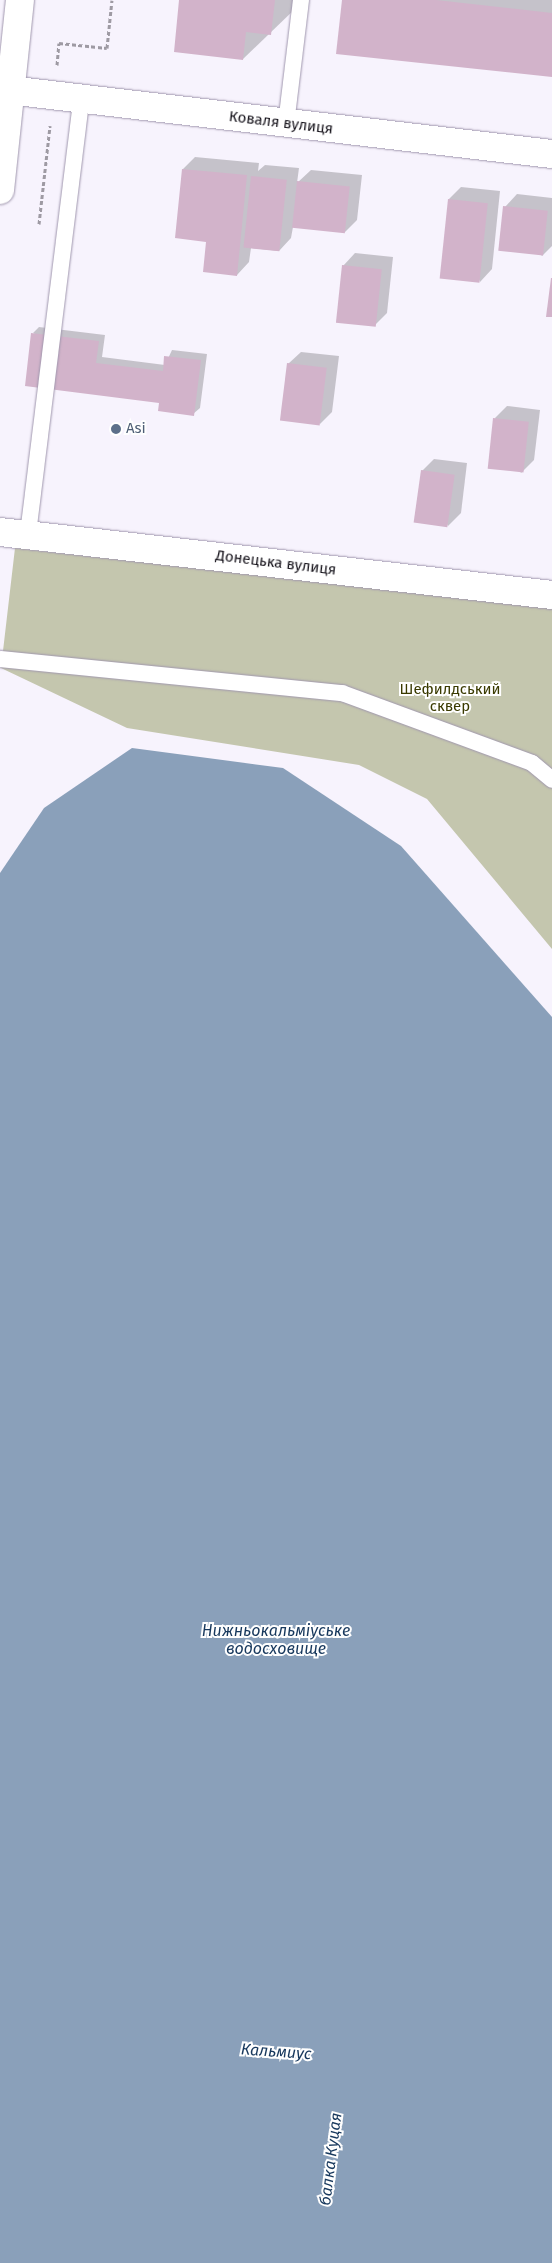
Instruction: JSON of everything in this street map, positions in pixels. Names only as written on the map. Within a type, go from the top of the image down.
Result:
[{"type":"street","points":[[0,190],[5,90],[20,0]]},
{"type":"street","name":"Коваля вулиця","points":[[5,90],[552,154]]},
{"type":"street","name":"Донецька вулиця","points":[[0,532],[552,594]]},
{"type":"lane","points":[[286,124],[301,0]]},
{"type":"lane","points":[[28,534],[81,100]]},
{"type":"lane","points":[[0,658],[342,693],[532,763],[552,780]]},
{"type":"green space","name":"Шефилдський сквер","points":[[15,548],[552,607],[552,949],[427,799],[359,765],[127,728],[1,668]]},
{"type":"water","name":"Нижньокальміуське водосховище","points":[[132,748],[283,768],[401,846],[552,1017],[552,2263],[0,2263],[0,873],[44,808]]},
{"type":"building","points":[[179,0],[275,0],[271,35],[246,32],[243,60],[174,52]]},
{"type":"building","points":[[342,0],[436,0],[552,13],[552,77],[336,54]]},
{"type":"building","points":[[182,169],[247,175],[237,276],[203,272],[206,242],[175,238]]},
{"type":"building","points":[[251,176],[287,180],[279,251],[243,248]]},
{"type":"building","points":[[297,181],[350,187],[345,233],[292,228]]},
{"type":"building","points":[[448,199],[488,203],[479,283],[440,279]]},
{"type":"building","points":[[503,206],[548,211],[543,255],[498,251]]},
{"type":"building","points":[[342,265],[382,269],[376,327],[336,323]]},
{"type":"building","points":[[551,278],[552,317],[546,317]]},
{"type":"building","points":[[31,333],[99,341],[96,363],[163,371],[164,356],[201,360],[194,416],[158,411],[159,403],[25,386]]},
{"type":"building","points":[[287,363],[327,368],[320,425],[280,421]]},
{"type":"building","points":[[493,418],[529,422],[523,472],[488,469]]},
{"type":"building","points":[[421,470],[455,475],[447,527],[414,522]]},
{"type":"place","name":"Asi","points":[[116,429]]},
{"type":"water label","name":"Кальмиус","points":[[276,2052]]},
{"type":"water label","name":"балка Куцая","points":[[331,2159]]}]
